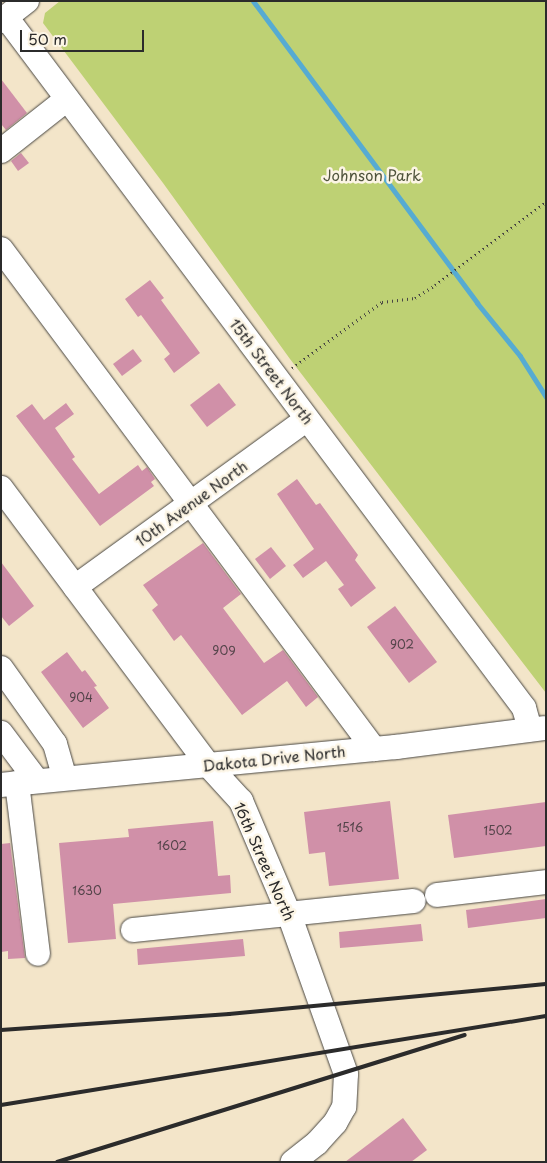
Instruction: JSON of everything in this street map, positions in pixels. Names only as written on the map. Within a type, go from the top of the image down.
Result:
[{"type":"street","points":[[4,19],[27,1]]},
{"type":"street","name":"15th Street North","points":[[4,19],[67,99],[278,379],[538,729]]},
{"type":"street","points":[[2,149],[67,99]]},
{"type":"street","points":[[1,248],[374,749]]},
{"type":"street","name":"10th Avenue North","points":[[75,587],[307,419]]},
{"type":"street","name":"16th Street North","points":[[1,488],[208,765],[241,801],[289,914],[346,1074],[344,1106],[335,1123],[318,1143],[293,1162]]},
{"type":"street","points":[[1,668],[55,744],[65,778]]},
{"type":"street","name":"Dakota Drive North","points":[[18,783],[374,749],[538,729]]},
{"type":"street","points":[[1,733],[18,783],[38,954]]},
{"type":"street","points":[[437,895],[546,882]]},
{"type":"street","points":[[133,930],[414,900]]},
{"type":"path","points":[[278,379],[382,302],[415,298],[436,285],[546,202]]},
{"type":"green space","name":"Johnson Park","points":[[60,1],[546,1],[546,693],[290,359],[163,183],[43,23],[45,13]]},
{"type":"building","points":[[1,79],[27,113],[6,130],[1,124]]},
{"type":"building","points":[[21,153],[29,163],[18,171],[11,161]]},
{"type":"building","points":[[150,280],[164,298],[161,300],[200,353],[174,373],[164,359],[170,354],[141,315],[138,317],[125,299]]},
{"type":"building","points":[[133,349],[142,361],[122,376],[113,364]]},
{"type":"building","points":[[219,383],[236,405],[207,427],[190,405]]},
{"type":"building","points":[[66,403],[74,414],[55,428],[75,457],[72,459],[99,494],[138,465],[142,471],[147,467],[155,479],[151,482],[154,486],[100,526],[16,416],[32,404],[44,420]]},
{"type":"building","points":[[297,479],[316,505],[320,503],[358,555],[355,560],[376,588],[351,607],[338,589],[344,585],[326,561],[303,578],[293,565],[314,549],[277,494]]},
{"type":"building","points":[[203,543],[241,594],[223,608],[264,663],[283,650],[318,697],[306,707],[287,681],[242,715],[181,635],[174,641],[152,610],[158,605],[143,585]]},
{"type":"building","points":[[271,547],[286,566],[270,579],[255,559]]},
{"type":"building","points":[[1,562],[34,606],[9,626],[1,616]]},
{"type":"building","points":[[395,606],[437,662],[409,683],[367,627]]},
{"type":"building","points":[[67,652],[82,672],[85,670],[97,686],[94,687],[109,708],[83,728],[41,672]]},
{"type":"building","points":[[390,801],[399,879],[329,886],[325,852],[309,854],[304,812]]},
{"type":"building","points":[[546,802],[546,846],[454,858],[448,815]]},
{"type":"building","points":[[213,821],[218,876],[230,875],[231,893],[113,904],[116,939],[68,943],[59,843],[129,837],[128,829]]},
{"type":"building","points":[[10,843],[25,958],[8,959],[8,951],[1,952],[1,844]]},
{"type":"building","points":[[546,899],[546,918],[468,928],[466,910]]},
{"type":"building","points":[[421,924],[423,941],[340,948],[339,932]]},
{"type":"building","points":[[243,939],[245,956],[138,965],[137,949]]},
{"type":"building","points":[[403,1118],[427,1150],[411,1162],[345,1162]]},
{"type":"waterway","points":[[253,1],[477,303],[520,356],[546,397]]},
{"type":"railway","points":[[1,1030],[229,1014],[546,984]]},
{"type":"railway","points":[[1,1105],[546,1016]]},
{"type":"railway","points":[[57,1162],[465,1035]]}]
